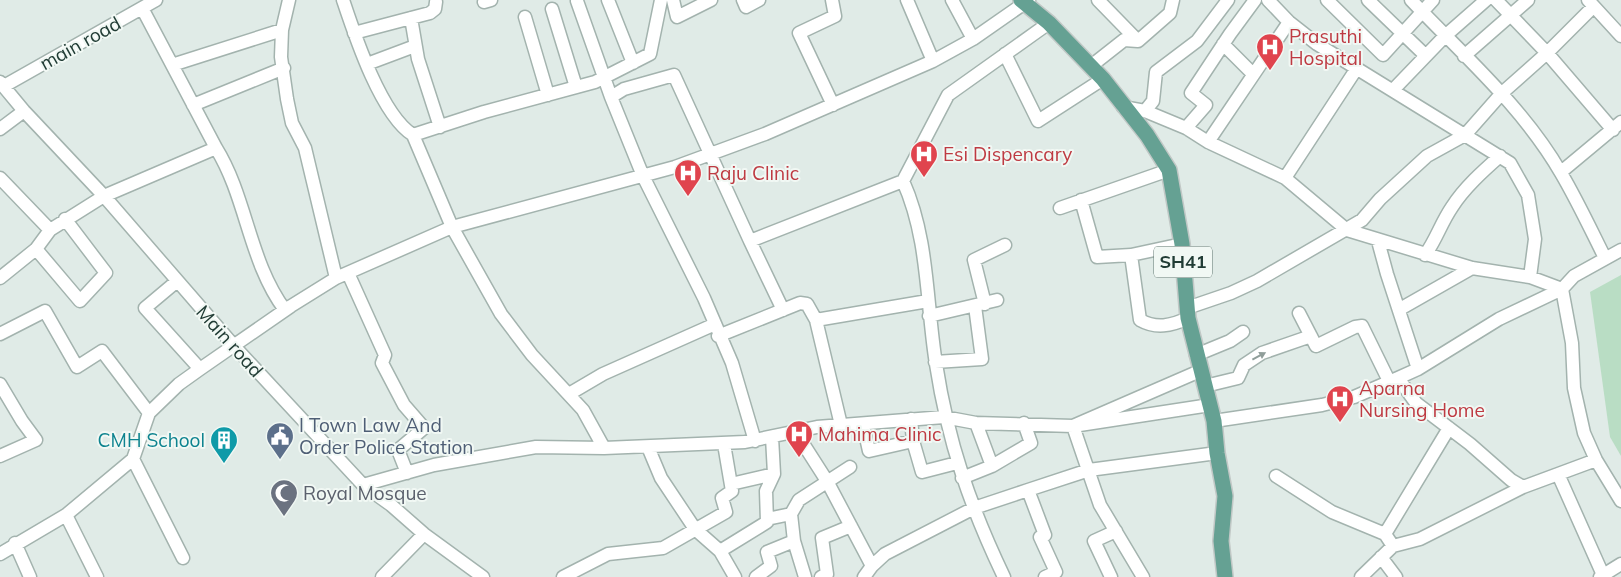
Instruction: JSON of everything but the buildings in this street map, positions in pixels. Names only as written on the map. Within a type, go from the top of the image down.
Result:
[{"type":"main road","name":"SH41","points":[[1025,2],[1049,23],[1103,79],[1123,107],[1147,135],[1169,170],[1182,244],[1187,313],[1214,421],[1217,453],[1225,496],[1221,541],[1225,577]]},
{"type":"street","name":"main road","points":[[2,84],[156,0]]},
{"type":"street","points":[[290,0],[282,30],[281,57],[292,123],[305,148],[342,276],[385,355],[382,363],[404,405],[424,428],[398,450],[407,473]]},
{"type":"street","points":[[343,0],[367,64],[397,119],[405,130],[414,135],[452,227],[501,314],[528,349],[583,410],[604,448]]},
{"type":"street","points":[[608,0],[633,63]]},
{"type":"street","points":[[414,135],[603,78],[650,54],[662,0]]},
{"type":"street","points":[[673,0],[677,17],[710,0]]},
{"type":"street","points":[[743,0],[746,7],[759,0]]},
{"type":"street","points":[[832,0],[835,16],[799,33],[833,105]]},
{"type":"street","points":[[908,0],[933,61]]},
{"type":"street","points":[[952,0],[973,39]]},
{"type":"street","points":[[1098,0],[1138,41]]},
{"type":"street","points":[[1091,66],[1124,40],[1138,41],[1170,13],[1172,0]]},
{"type":"street","points":[[1144,111],[1153,100],[1156,72],[1197,41],[1228,0]]},
{"type":"street","points":[[1186,128],[1206,105],[1191,93],[1255,0]]},
{"type":"street","points":[[1327,0],[1383,55],[1433,0]]},
{"type":"street","points":[[1368,0],[1425,55]]},
{"type":"street","points":[[1411,0],[1502,93],[1561,172],[1605,258]]},
{"type":"street","points":[[1393,90],[1425,55],[1486,0]]},
{"type":"street","points":[[1496,0],[1617,126],[1561,172]]},
{"type":"street","points":[[1464,56],[1528,0]]},
{"type":"street","points":[[577,1],[603,78],[643,176],[704,298],[716,330],[732,363],[755,441]]},
{"type":"street","points":[[354,33],[430,13],[435,9],[436,2]]},
{"type":"street","points":[[0,554],[15,543],[66,515],[133,459],[149,413],[179,384],[285,310],[342,276],[452,227],[643,176],[709,156],[933,61],[973,39],[1025,2]]},
{"type":"street","points":[[1274,2],[1289,22],[1317,44],[1510,163],[1528,195],[1535,239],[1530,277]]},
{"type":"street","points":[[1132,255],[1140,320],[1150,326],[1163,326],[1256,281],[1362,220],[1380,199],[1427,156],[1465,135],[1502,93],[1547,53],[1591,3],[1621,36]]},
{"type":"street","points":[[142,8],[229,169],[244,210],[258,260],[274,296],[285,310]]},
{"type":"street","points":[[552,9],[576,87]]},
{"type":"street","points":[[525,17],[548,95]]},
{"type":"street","points":[[411,18],[415,46],[440,126]]},
{"type":"street","points":[[1208,142],[1252,74],[1289,22]]},
{"type":"street","points":[[750,241],[903,181],[915,162],[948,96],[1049,23]]},
{"type":"street","points":[[172,65],[282,30]]},
{"type":"street","points":[[1223,44],[1252,74]]},
{"type":"street","points":[[367,64],[415,46]]},
{"type":"street","points":[[1005,54],[1038,121],[1103,79]]},
{"type":"street","points":[[193,105],[284,68]]},
{"type":"street","points":[[1285,178],[1357,68]]},
{"type":"street","points":[[611,97],[624,89],[674,75],[709,156],[784,310]]},
{"type":"street","name":"Main road","points":[[2,84],[24,111],[104,196],[176,282],[363,485],[392,505],[424,534],[483,577]]},
{"type":"street","points":[[1123,107],[1144,111],[1186,128],[1208,142],[1285,178],[1347,230],[1378,241],[1472,268],[1530,277],[1562,289]]},
{"type":"street","points":[[0,129],[24,111]]},
{"type":"street","points":[[0,278],[36,249],[50,230],[65,219],[104,196],[216,148]]},
{"type":"street","points":[[1425,255],[1436,240],[1452,206],[1500,156]]},
{"type":"street","points":[[1060,208],[1169,170]]},
{"type":"street","points":[[0,178],[50,230]]},
{"type":"street","points":[[903,181],[920,231],[927,272],[929,316],[944,417],[962,478],[1004,577]]},
{"type":"street","points":[[1081,200],[1097,257],[1132,255],[1182,244]]},
{"type":"street","points":[[36,249],[80,302],[106,273],[65,219]]},
{"type":"street","points":[[1378,241],[1386,274],[1400,309],[1418,369]]},
{"type":"street","points":[[935,362],[982,358],[986,303],[974,260],[1004,245]]},
{"type":"street","points":[[1214,421],[1322,405],[1354,396],[1394,380],[1418,369],[1498,319],[1562,289],[1574,276],[1621,250]]},
{"type":"street","points":[[1400,309],[1472,268]]},
{"type":"street","points":[[176,282],[146,308],[200,369]]},
{"type":"street","points":[[1562,289],[1572,343],[1574,388],[1584,433],[1596,460],[1621,501]]},
{"type":"street","points":[[816,320],[928,301]]},
{"type":"street","points":[[569,394],[603,374],[716,330],[804,303],[807,304],[816,320],[841,425]]},
{"type":"street","points":[[929,316],[986,303]]},
{"type":"street","points":[[0,334],[45,311],[78,367],[102,351],[149,413]]},
{"type":"street","points":[[1300,313],[1316,346],[1355,326],[1362,326],[1394,380],[1416,403],[1450,428],[1511,480],[1524,486]]},
{"type":"street","points":[[1196,355],[1230,341],[1243,332]]},
{"type":"street","points":[[1205,386],[1238,378],[1244,365],[1262,353],[1311,336]]},
{"type":"street","points":[[1073,426],[1202,370]]},
{"type":"street","points":[[0,384],[4,401],[36,440],[0,456]]},
{"type":"street","points":[[363,485],[434,465],[536,447],[604,448],[724,444],[755,441],[795,431],[841,425],[944,417],[976,423],[1073,426],[1210,405]]},
{"type":"street","points":[[911,419],[913,441],[922,472],[957,463]]},
{"type":"street","points":[[976,423],[992,466]]},
{"type":"street","points":[[962,478],[992,466],[1031,443],[1024,423]]},
{"type":"street","points":[[863,424],[869,451],[913,441]]},
{"type":"street","points":[[1073,426],[1100,505],[1143,577]]},
{"type":"street","points":[[1385,534],[1450,428]]},
{"type":"street","points":[[795,431],[828,481],[851,526],[868,572],[885,554],[974,508],[1089,470],[1217,453]]},
{"type":"street","points":[[720,551],[767,522],[766,491],[774,474],[772,437]]},
{"type":"street","points":[[563,577],[608,554],[663,548],[726,512],[722,498],[732,491],[724,444]]},
{"type":"street","points":[[648,447],[661,478],[695,529],[720,551],[735,577]]},
{"type":"street","points":[[133,459],[183,558]]},
{"type":"street","points":[[1361,577],[1381,556],[1394,546],[1420,539],[1524,486],[1596,460]]},
{"type":"street","points":[[805,577],[794,541],[791,514],[799,500],[850,467]]},
{"type":"street","points":[[731,484],[774,474]]},
{"type":"street","points":[[1558,474],[1601,576],[1621,564]]},
{"type":"street","points":[[1276,476],[1332,512],[1385,534],[1394,546]]},
{"type":"street","points":[[1028,490],[1045,535],[1040,537],[1053,575]]},
{"type":"street","points":[[767,519],[791,514]]},
{"type":"street","points":[[66,515],[97,577]]},
{"type":"street","points":[[821,577],[827,574],[822,538],[851,526]]},
{"type":"street","points":[[1111,577],[1094,541],[1116,531]]},
{"type":"street","points":[[382,577],[424,534]]},
{"type":"street","points":[[756,577],[771,566],[767,552],[794,541]]},
{"type":"street","points":[[15,543],[30,577]]},
{"type":"street","points":[[1381,556],[1396,577]]},
{"type":"green space","points":[[1621,275],[1621,456],[1610,437],[1590,292]]},
{"type":"place","name":"Prasuthi Hospital","points":[[1270,71]]},
{"type":"place","name":"Esi Dispencary","points":[[924,178]]},
{"type":"place","name":"Raju Clinic","points":[[688,197]]},
{"type":"place","name":"Aparna Nursing Home","points":[[1340,423]]},
{"type":"place","name":"Mahima Clinic","points":[[799,458]]},
{"type":"place","name":"I Town Law And Order Police Station","points":[[280,460]]},
{"type":"place","name":"CMH School","points":[[224,464]]},
{"type":"place","name":"Royal Mosque","points":[[284,517]]}]
